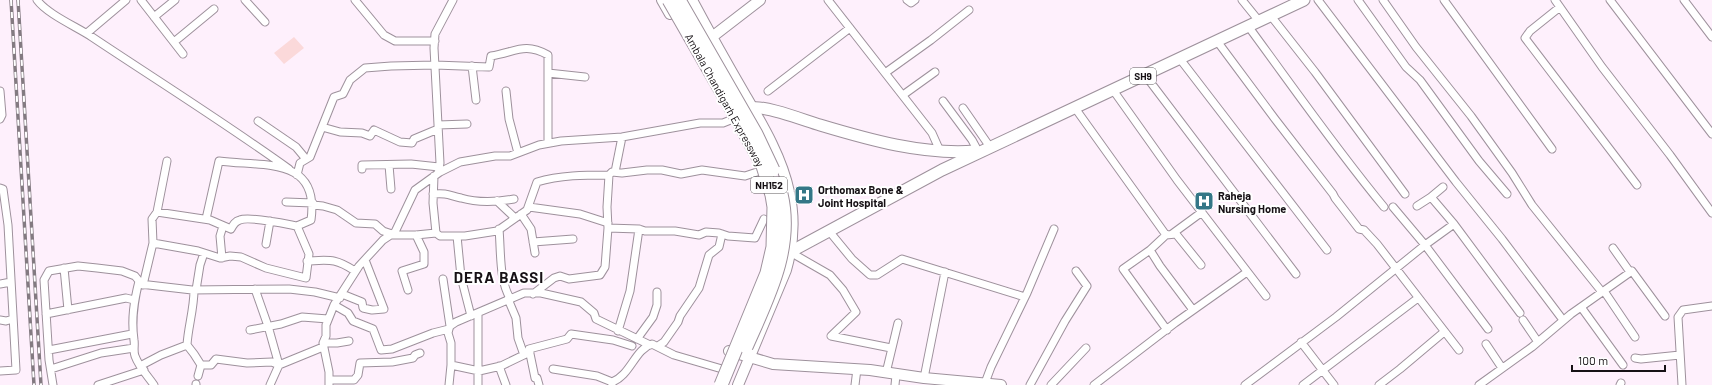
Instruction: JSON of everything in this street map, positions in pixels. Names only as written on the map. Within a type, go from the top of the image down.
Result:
[{"type":"highway","name":"Ambala Chandigarh Expressway","points":[[669,0],[736,115],[763,166],[774,207],[773,247],[767,273],[721,385]]},
{"type":"highway","name":"Ambala Chandigarh Expressway","points":[[679,0],[766,151],[782,199],[783,235],[775,280],[730,385]]},
{"type":"main road","name":"SH9","points":[[790,252],[942,170],[1304,0]]},
{"type":"main road","name":"SH9","points":[[752,108],[767,109],[848,133],[903,146],[954,153],[984,150]]},
{"type":"main road","points":[[732,119],[752,108]]},
{"type":"main road","points":[[768,251],[790,252]]},
{"type":"street","points":[[38,0],[54,14],[87,33],[204,112],[234,130],[289,169],[297,175],[309,189],[313,204],[311,220],[297,226],[247,218],[239,220],[231,229],[206,219],[157,212]]},
{"type":"street","points":[[87,33],[126,0]]},
{"type":"street","points":[[141,0],[184,54]]},
{"type":"street","points":[[154,17],[175,0]]},
{"type":"street","points":[[245,0],[265,22]]},
{"type":"street","points":[[355,0],[384,35],[395,41],[435,41]]},
{"type":"street","points":[[436,233],[433,203],[437,172],[438,127],[435,41],[436,34],[453,0]]},
{"type":"street","points":[[662,0],[705,70],[760,171],[769,209],[768,251],[762,276],[729,351],[716,385]]},
{"type":"street","points":[[692,0],[779,159],[789,191],[793,226],[786,270],[738,385]]},
{"type":"street","points":[[712,37],[760,0]]},
{"type":"street","points":[[828,0],[932,133],[940,151]]},
{"type":"street","points":[[907,0],[911,3],[915,0]]},
{"type":"street","points":[[1242,0],[1259,22]]},
{"type":"street","points":[[1318,0],[1563,320]]},
{"type":"street","points":[[1358,0],[1406,67],[1420,80],[1479,161],[1508,194]]},
{"type":"street","points":[[1383,0],[1416,47],[1471,116],[1512,173],[1532,205],[1603,292],[1635,337]]},
{"type":"street","points":[[1444,0],[1552,149]]},
{"type":"street","points":[[1555,0],[1602,67],[1670,155],[1712,213]]},
{"type":"street","points":[[1610,0],[1712,134]]},
{"type":"street","points":[[1684,0],[1712,37]]},
{"type":"street","points":[[1560,7],[1530,31],[1525,38],[1637,185]]},
{"type":"street","points":[[174,42],[214,9]]},
{"type":"street","points":[[885,73],[969,10]]},
{"type":"street","points":[[1271,16],[1405,194]]},
{"type":"street","points":[[1248,26],[1325,129],[1346,161],[1384,207]]},
{"type":"street","points":[[768,91],[850,28]]},
{"type":"street","points":[[1217,41],[1274,119],[1334,194],[1334,198],[1342,209],[1359,229],[1364,230],[1377,244],[1459,350]]},
{"type":"street","points":[[297,175],[300,163],[310,157],[334,98],[343,94],[350,80],[365,68],[435,65],[489,67],[491,56],[524,48],[537,49],[548,55],[548,143]]},
{"type":"street","points":[[705,70],[725,59]]},
{"type":"street","points":[[1180,59],[1327,250]]},
{"type":"street","points":[[472,66],[476,100]]},
{"type":"street","points":[[903,95],[935,72]]},
{"type":"street","points":[[548,73],[585,77]]},
{"type":"street","points":[[1145,75],[1296,274]]},
{"type":"street","points":[[1112,90],[1266,296]]},
{"type":"street","points":[[0,91],[2,115],[0,119]]},
{"type":"street","points":[[506,91],[509,119],[518,153]]},
{"type":"street","points":[[942,101],[972,140],[984,150]]},
{"type":"street","points":[[962,108],[984,150]]},
{"type":"street","points":[[1075,108],[1169,234]]},
{"type":"street","points":[[420,353],[415,355],[413,358],[392,362],[360,363],[358,375],[354,380],[329,382],[326,349],[323,345],[328,319],[334,305],[341,296],[355,270],[383,240],[395,232],[415,190],[437,172],[460,162],[495,156],[510,156],[548,143],[622,137],[700,123],[723,122],[732,119]]},
{"type":"street","points":[[258,120],[296,147],[306,159]]},
{"type":"street","points":[[322,128],[340,132],[362,133],[370,136],[374,130],[400,142],[412,143],[414,138],[438,127],[467,124]]},
{"type":"street","points":[[532,294],[554,278],[560,276],[569,279],[600,275],[605,267],[608,225],[607,207],[612,174],[622,137]]},
{"type":"street","points":[[154,385],[134,354],[132,334],[134,300],[153,243],[152,219],[157,212],[167,161]]},
{"type":"street","points":[[206,219],[219,161],[257,164],[289,169]]},
{"type":"street","points":[[362,169],[362,165],[411,164],[437,172]]},
{"type":"street","points":[[389,165],[391,189]]},
{"type":"street","points":[[286,202],[313,204],[337,210],[356,223],[376,224],[383,231],[391,235],[436,233],[440,236],[457,236],[485,234],[499,229],[529,207],[537,182],[578,176],[662,170],[681,174],[702,170],[745,176],[760,171]]},
{"type":"street","points":[[1417,206],[1443,187]]},
{"type":"street","points":[[0,188],[2,189],[4,225],[11,282],[16,370],[0,371]]},
{"type":"street","points":[[433,194],[447,193],[460,198],[488,202],[514,199]]},
{"type":"street","points":[[1431,197],[1454,224],[1520,313]]},
{"type":"street","points":[[497,201],[518,216],[531,229],[535,253]]},
{"type":"street","points":[[529,207],[580,214],[608,225],[645,231],[675,231],[699,235],[706,232],[755,238],[764,219]]},
{"type":"street","points":[[1394,207],[1425,245],[1488,329]]},
{"type":"street","points":[[1167,330],[1123,269],[1150,250],[1169,234],[1202,212]]},
{"type":"street","points":[[266,244],[270,221]]},
{"type":"street","points":[[1245,385],[1336,317],[1395,268],[1454,224]]},
{"type":"street","points":[[222,258],[220,236],[223,226]]},
{"type":"street","points":[[153,243],[222,258],[230,256],[241,257],[266,268],[306,278],[309,254],[308,248],[297,226]]},
{"type":"street","points":[[499,229],[503,277],[506,292],[516,318],[518,338],[527,353],[535,378],[538,378],[539,385]]},
{"type":"street","points":[[618,331],[630,291],[629,287],[638,229]]},
{"type":"street","points":[[985,384],[991,367],[1025,297],[1054,229]]},
{"type":"street","points":[[830,231],[852,259],[870,275],[877,275],[902,258],[1025,297]]},
{"type":"street","points":[[658,346],[664,342],[699,288],[708,255],[719,247],[722,234]]},
{"type":"street","points":[[1169,234],[1176,234],[1179,236],[1201,265]]},
{"type":"street","points":[[408,290],[402,271],[424,264],[424,252],[416,235]]},
{"type":"street","points":[[457,236],[461,278],[474,314],[479,371],[478,385]]},
{"type":"street","points":[[533,242],[573,239]]},
{"type":"street","points":[[1613,248],[1665,316]]},
{"type":"street","points":[[0,250],[8,249]]},
{"type":"street","points":[[1150,250],[1193,310]]},
{"type":"street","points":[[790,252],[830,275],[843,290],[856,312],[831,336],[891,348]]},
{"type":"street","points":[[197,382],[201,365],[187,345],[188,326],[204,253]]},
{"type":"street","points":[[307,261],[328,260],[341,262],[355,270]]},
{"type":"street","points":[[140,284],[195,290],[299,290],[341,296],[362,302],[363,308],[372,310],[384,309],[365,260]]},
{"type":"street","points":[[53,385],[44,280],[49,271],[78,266],[122,271],[135,276],[140,284]]},
{"type":"street","points":[[64,268],[68,310]]},
{"type":"street","points":[[924,378],[945,272]]},
{"type":"street","points":[[1030,385],[1065,321],[1087,286],[1076,272]]},
{"type":"street","points":[[1094,385],[1193,310],[1247,272]]},
{"type":"street","points":[[1480,385],[1538,342],[1563,320],[1630,272]]},
{"type":"street","points":[[443,279],[450,327],[448,333],[451,343],[449,385]]},
{"type":"street","points":[[0,284],[11,282]]},
{"type":"street","points":[[255,289],[268,326],[279,365],[270,385]]},
{"type":"street","points":[[637,339],[653,317],[657,305],[657,292]]},
{"type":"street","points":[[334,305],[348,313],[353,321],[372,329],[381,350],[392,349],[433,333],[436,334],[450,327],[456,322],[524,293],[540,293],[581,302],[594,313],[596,319],[618,331],[650,345],[658,346],[674,355],[722,369]]},
{"type":"street","points":[[46,314],[126,298],[134,300]]},
{"type":"street","points":[[1303,385],[1418,298]]},
{"type":"street","points":[[1682,385],[1678,317],[1683,310],[1712,306]]},
{"type":"street","points":[[1581,307],[1623,365]]},
{"type":"street","points":[[250,330],[281,324],[302,317],[328,319]]},
{"type":"street","points":[[0,320],[6,321],[13,319]]},
{"type":"street","points":[[1523,320],[1538,342]]},
{"type":"street","points":[[886,373],[898,323]]},
{"type":"street","points":[[1379,385],[1444,332]]},
{"type":"street","points":[[49,350],[132,334]]},
{"type":"street","points":[[451,365],[479,371],[499,366],[527,353],[529,349],[567,339],[571,334],[613,340],[632,346]]},
{"type":"street","points":[[201,365],[211,365],[216,359],[247,362],[272,362],[279,365],[323,345],[349,341]]},
{"type":"street","points":[[1301,342],[1334,385]]},
{"type":"street","points":[[1486,344],[1502,368]]},
{"type":"street","points":[[98,385],[142,368],[161,355],[187,345]]},
{"type":"street","points":[[553,369],[597,376],[612,383],[625,373],[646,346],[650,345]]},
{"type":"street","points":[[51,369],[101,353],[134,348]]},
{"type":"street","points":[[1051,385],[1086,348]]},
{"type":"street","points":[[729,351],[780,365],[857,369],[886,373],[896,380],[924,378],[963,383],[1001,385]]},
{"type":"street","points":[[1635,358],[1641,359],[1680,355]]},
{"type":"street","points":[[499,366],[506,385]]},
{"type":"street","points":[[855,385],[857,369]]},
{"type":"shaded area","points":[[294,37],[304,48],[284,64],[274,53]]},
{"type":"railway","points":[[11,0],[34,385]]},
{"type":"railway","points":[[18,0],[41,385]]},
{"type":"place","name":"Orthomax Bone & Joint Hospital","points":[[804,195]]},
{"type":"place","name":"Raheja Nursing Home","points":[[1204,201]]},
{"type":"district","name":"DERA BASSI","points":[[499,277]]}]
